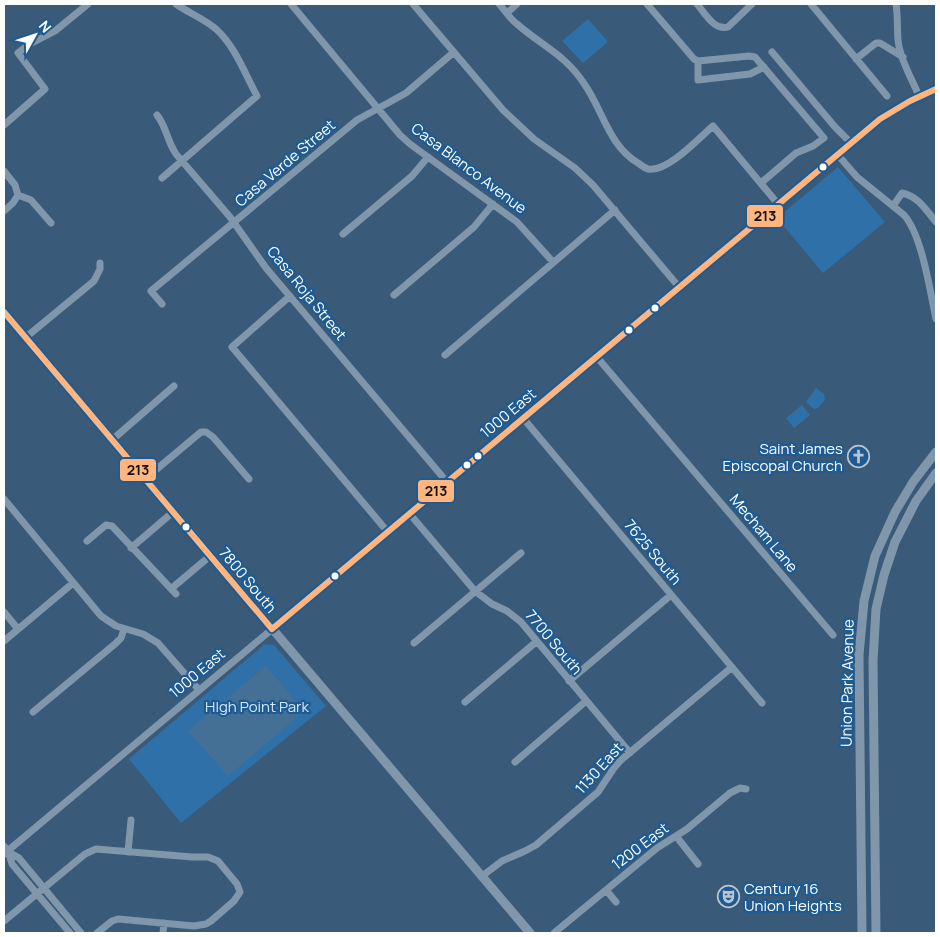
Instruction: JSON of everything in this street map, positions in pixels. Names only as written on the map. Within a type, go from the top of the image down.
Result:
[{"type":"main road","name":"7800 South","points":[[4,312],[530,933]]},
{"type":"main road","name":"Union Park Avenue","points":[[862,933],[859,655],[863,610],[871,569],[882,538],[906,492],[936,452]]},
{"type":"main road","name":"Union Park Avenue","points":[[876,933],[873,709],[875,621],[881,586],[892,548],[916,501],[936,473]]},
{"type":"street","points":[[4,125],[45,89],[18,53],[28,45],[60,27],[88,4]]},
{"type":"street","points":[[162,178],[180,160],[257,96],[231,47],[220,33],[207,22],[176,4]]},
{"type":"street","name":"Casa Blanco Avenue","points":[[291,4],[400,134],[525,229],[553,262]]},
{"type":"street","points":[[413,4],[516,123],[575,168],[593,185],[679,287]]},
{"type":"street","points":[[499,4],[515,23],[552,49],[577,73],[587,86],[612,138],[633,160],[648,169],[660,168],[670,164],[713,126],[778,204]]},
{"type":"street","points":[[507,13],[517,4]]},
{"type":"street","points":[[647,4],[694,59],[698,61],[755,57],[824,138],[813,146],[796,153],[761,183]]},
{"type":"street","points":[[697,4],[715,25],[723,28],[728,27],[752,4]]},
{"type":"street","points":[[811,4],[887,96]]},
{"type":"street","points":[[896,4],[899,18],[898,41],[919,96]]},
{"type":"street","points":[[856,59],[876,43],[880,43],[903,57]]},
{"type":"street","name":"Casa Verde Street","points":[[162,304],[151,291],[357,120],[406,92],[454,52]]},
{"type":"street","points":[[772,52],[835,127],[851,142]]},
{"type":"street","points":[[698,61],[698,80],[750,74],[764,67]]},
{"type":"street","name":"1000 East","points":[[5,850],[272,629],[880,118],[897,107],[936,89]]},
{"type":"street","name":"Casa Roja Street","points":[[157,115],[164,124],[172,148],[180,160],[234,223],[266,268],[447,482]]},
{"type":"street","points":[[837,154],[857,177],[911,223],[915,232],[936,319]]},
{"type":"street","points":[[343,234],[412,176],[428,157]]},
{"type":"street","points":[[4,171],[15,185],[18,195],[13,203],[4,211]]},
{"type":"street","points":[[893,206],[902,194],[909,194],[919,201],[936,222]]},
{"type":"street","points":[[18,195],[31,200],[51,223]]},
{"type":"street","points":[[394,295],[474,227],[494,204]]},
{"type":"street","points":[[445,354],[615,210]]},
{"type":"street","points":[[25,338],[94,281],[100,269],[100,263]]},
{"type":"street","points":[[290,296],[232,347],[387,532]]},
{"type":"street","name":"Mecham Lane","points":[[596,356],[833,635]]},
{"type":"street","points":[[112,440],[174,386]]},
{"type":"street","name":"7625 South","points":[[523,418],[762,703]]},
{"type":"street","points":[[145,479],[198,434],[206,432],[213,437],[249,479]]},
{"type":"street","points":[[4,499],[100,616],[116,626],[143,634],[158,643],[199,690]]},
{"type":"street","points":[[131,548],[173,512]]},
{"type":"street","name":"7700 South","points":[[410,513],[475,591],[485,600],[515,616],[630,753]]},
{"type":"street","points":[[87,541],[109,524],[115,528],[131,548],[174,591],[210,556]]},
{"type":"street","points":[[414,643],[521,552]]},
{"type":"street","points":[[4,641],[73,583]]},
{"type":"street","points":[[569,681],[672,595]]},
{"type":"street","points":[[4,612],[18,629]]},
{"type":"street","points":[[34,712],[115,644],[121,638],[124,629]]},
{"type":"street","points":[[465,702],[536,642]]},
{"type":"street","name":"1130 East","points":[[481,877],[502,861],[531,849],[564,822],[598,792],[614,768],[630,753],[732,668]]},
{"type":"street","points":[[515,762],[586,701]]},
{"type":"street","name":"1200 East","points":[[554,933],[652,852],[676,836],[730,793],[740,788],[746,788]]},
{"type":"street","points":[[128,852],[131,820]]},
{"type":"street","points":[[676,836],[698,864]]},
{"type":"street","points":[[4,921],[90,851],[102,849],[208,857],[222,865],[237,884],[240,892],[234,901],[206,924],[194,926],[118,919],[112,921],[97,933]]},
{"type":"street","points":[[5,850],[19,858],[81,933]]},
{"type":"street","points":[[5,850],[12,864],[70,933]]},
{"type":"street","points":[[606,890],[616,902]]},
{"type":"street","points":[[163,933],[164,923]]},
{"type":"green space","points":[[588,19],[608,42],[583,63],[562,41]]},
{"type":"green space","points":[[838,167],[885,222],[823,273],[777,218]]},
{"type":"green space","points":[[816,388],[824,394],[825,400],[818,408],[814,409],[806,402]]},
{"type":"green space","points":[[802,405],[810,415],[794,428],[786,418]]},
{"type":"green space","name":"HIgh Point Park","points":[[265,644],[274,645],[326,706],[181,823],[129,759]]},
{"type":"shaded area","points":[[266,666],[304,711],[228,776],[188,731]]},
{"type":"transit line","name":"213","points":[[272,629],[880,119],[910,101],[936,89]]},
{"type":"transit line","name":"213","points":[[4,312],[272,629]]},
{"type":"place","name":"Saint James Episcopal Church","points":[[859,457]]},
{"type":"place","name":"Century 16 Union Heights","points":[[728,897]]}]
